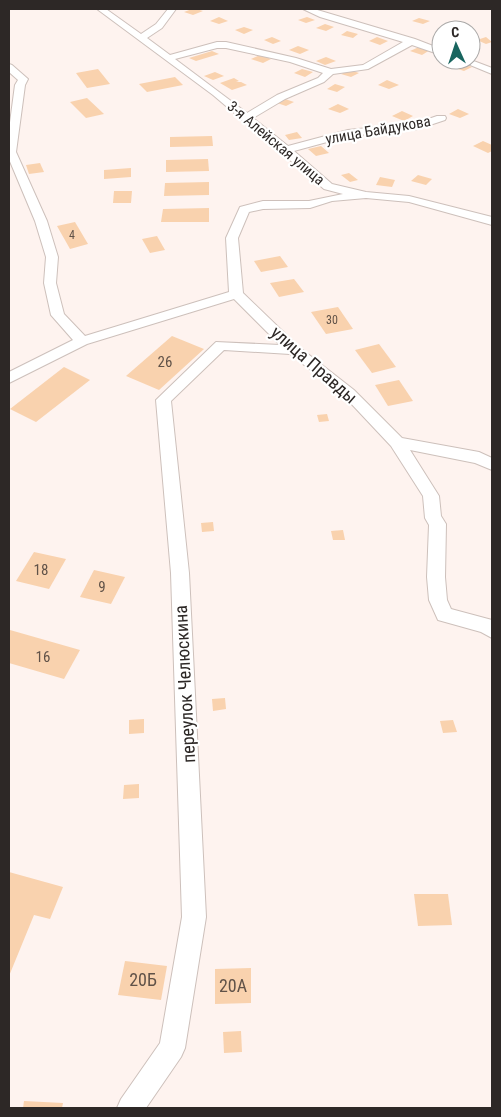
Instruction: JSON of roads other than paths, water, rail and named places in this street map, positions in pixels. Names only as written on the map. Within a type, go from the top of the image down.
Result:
[{"type":"street","points":[[101,9],[168,58],[217,45],[226,45],[293,60],[330,72],[365,67],[412,41]]},
{"type":"street","points":[[140,38],[152,33],[172,9]]},
{"type":"street","points":[[307,9],[431,48]]},
{"type":"street","name":"3-я Алейская улица","points":[[168,58],[286,150],[328,187],[366,195]]},
{"type":"street","points":[[9,67],[23,79],[20,85],[10,152],[41,221],[52,257],[50,282],[58,315],[82,341]]},
{"type":"street","points":[[246,118],[282,98],[321,80],[330,72]]},
{"type":"street","name":"улица Байдукова","points":[[286,150],[348,133],[418,126],[441,118]]},
{"type":"street","points":[[366,195],[409,199],[491,220]]},
{"type":"street","name":"3-я Алейская улица","points":[[236,294],[232,238],[244,209],[264,205],[310,204],[331,198],[366,195]]},
{"type":"street","points":[[9,378],[82,341],[236,294]]},
{"type":"street","name":"улица Правды","points":[[236,294],[294,350],[349,393],[396,442],[431,496],[433,518],[438,524],[436,577],[438,600],[445,615],[487,626],[492,630]]},
{"type":"street","name":"переулок Челюскина","points":[[130,1108],[172,1048],[194,917],[180,573],[163,400],[222,345],[294,350]]},
{"type":"street","points":[[396,442],[479,458],[492,464]]}]
